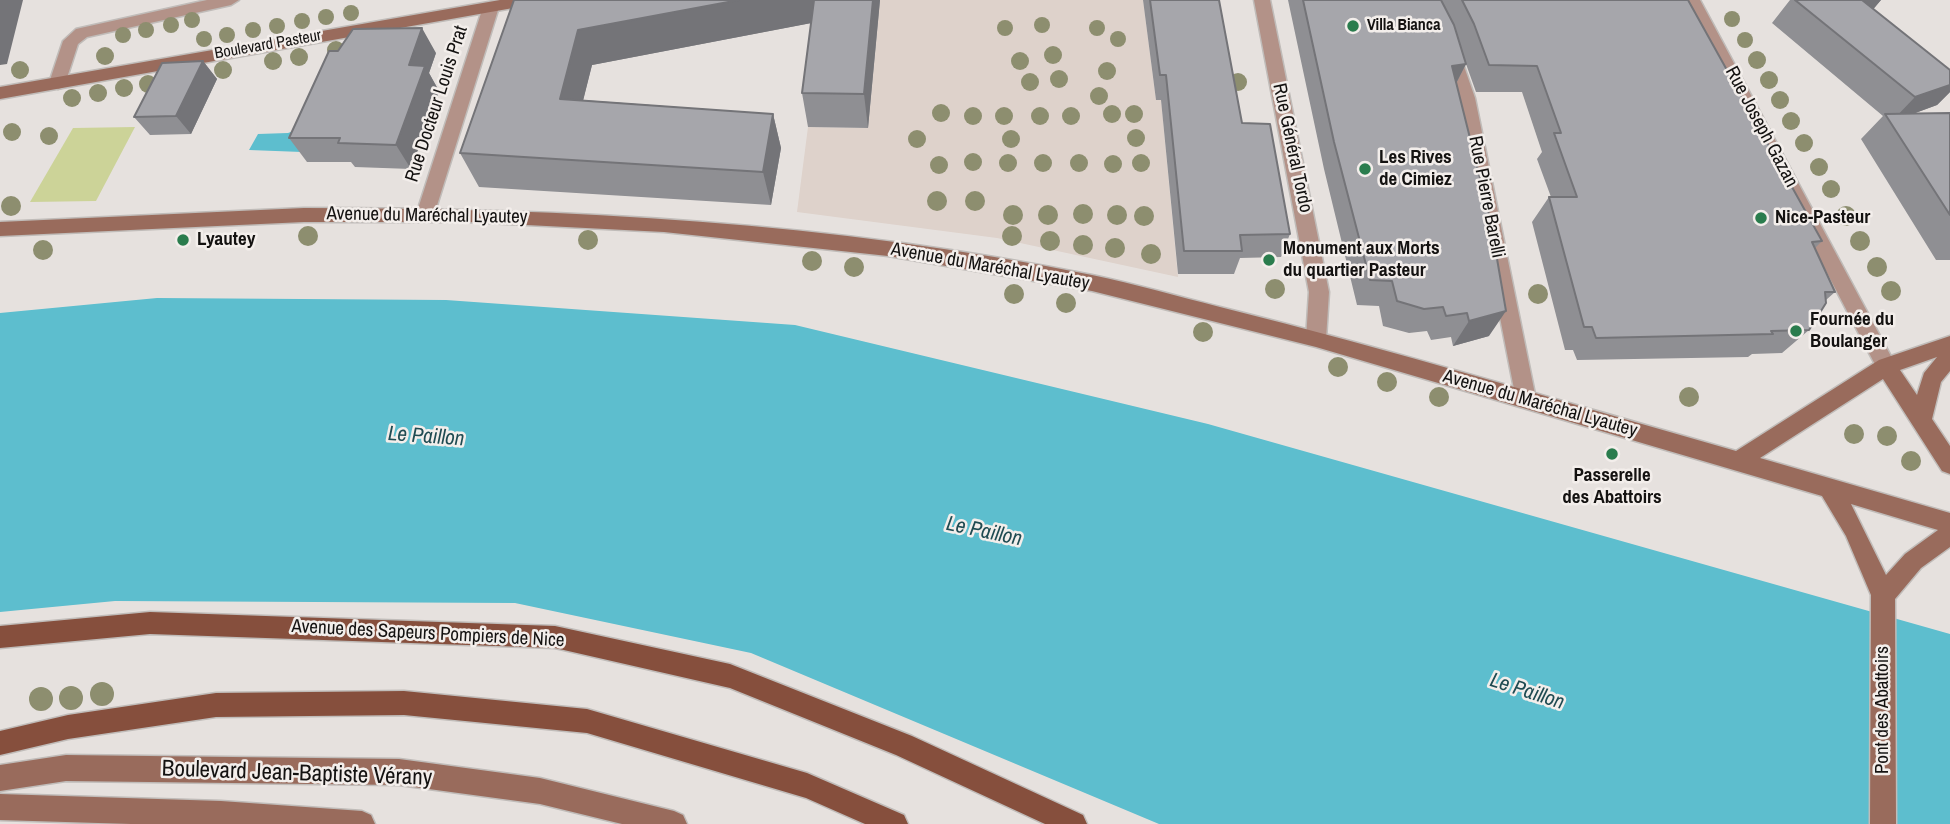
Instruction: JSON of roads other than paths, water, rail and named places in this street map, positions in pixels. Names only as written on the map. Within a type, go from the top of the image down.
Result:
[{"type":"main road","name":"Boulevard Pasteur","points":[[2,94],[530,0]]},
{"type":"main road","name":"Avenue du Maréchal Lyautey","points":[[0,229],[69,228],[303,215],[425,215],[552,218],[664,225],[888,249],[1092,284],[1316,339],[1950,523]]},
{"type":"main road","points":[[0,242],[69,228]]},
{"type":"main road","points":[[1737,462],[1886,366],[1950,344]]},
{"type":"main road","points":[[1921,421],[1931,379],[1950,356]]},
{"type":"main road","points":[[1886,366],[1950,464]]},
{"type":"main road","points":[[1829,488],[1862,543],[1883,595],[1913,561],[1950,534]]},
{"type":"main road","name":"Pont des Abattoirs","points":[[1883,595],[1883,824]]},
{"type":"main road","name":"Avenue des Sapeurs Pompiers de Nice","points":[[0,637],[150,623],[555,637],[730,676],[903,745],[1074,824]]},
{"type":"main road","points":[[0,743],[68,727],[216,705],[404,703],[587,721],[807,786],[895,824]]},
{"type":"main road","name":"Boulevard Jean-Baptiste Vérany","points":[[0,778],[66,768],[399,772],[540,791],[674,824]]},
{"type":"main road","name":"Boulevard Jean-Baptiste Vérany","points":[[0,807],[221,814],[362,824]]},
{"type":"street","points":[[58,83],[71,41],[82,33],[231,0]]},
{"type":"street","name":"Rue Général Tordo","points":[[1262,0],[1315,265],[1319,292],[1316,339]]},
{"type":"street","name":"Rue Pierre Barelli","points":[[1426,0],[1451,52],[1466,97],[1526,399]]},
{"type":"street","name":"Rue Joseph Gazan","points":[[1692,0],[1886,366]]},
{"type":"street","name":"Rue Docteur Louis Prat","points":[[425,215],[491,7]]},
{"type":"water","points":[[299,129],[302,152],[249,150],[258,134],[288,133]]},
{"type":"water","name":"Le Paillon","points":[[157,298],[446,300],[795,325],[1208,424],[1950,634],[1950,824],[1159,824],[751,653],[515,603],[115,601],[0,612],[0,313]]},
{"type":"place","name":"Villa Bianca","points":[[1353,26]]},
{"type":"place","name":"Les Rives de Cimiez","points":[[1365,169]]},
{"type":"place","name":"Nice-Pasteur","points":[[1761,218]]},
{"type":"place","name":"Lyautey","points":[[183,240]]},
{"type":"place","name":"Monument aux Morts du quartier Pasteur","points":[[1269,260]]},
{"type":"place","name":"Fournée du Boulanger","points":[[1796,331]]},
{"type":"place","name":"Passerelle des Abattoirs","points":[[1612,454]]}]
